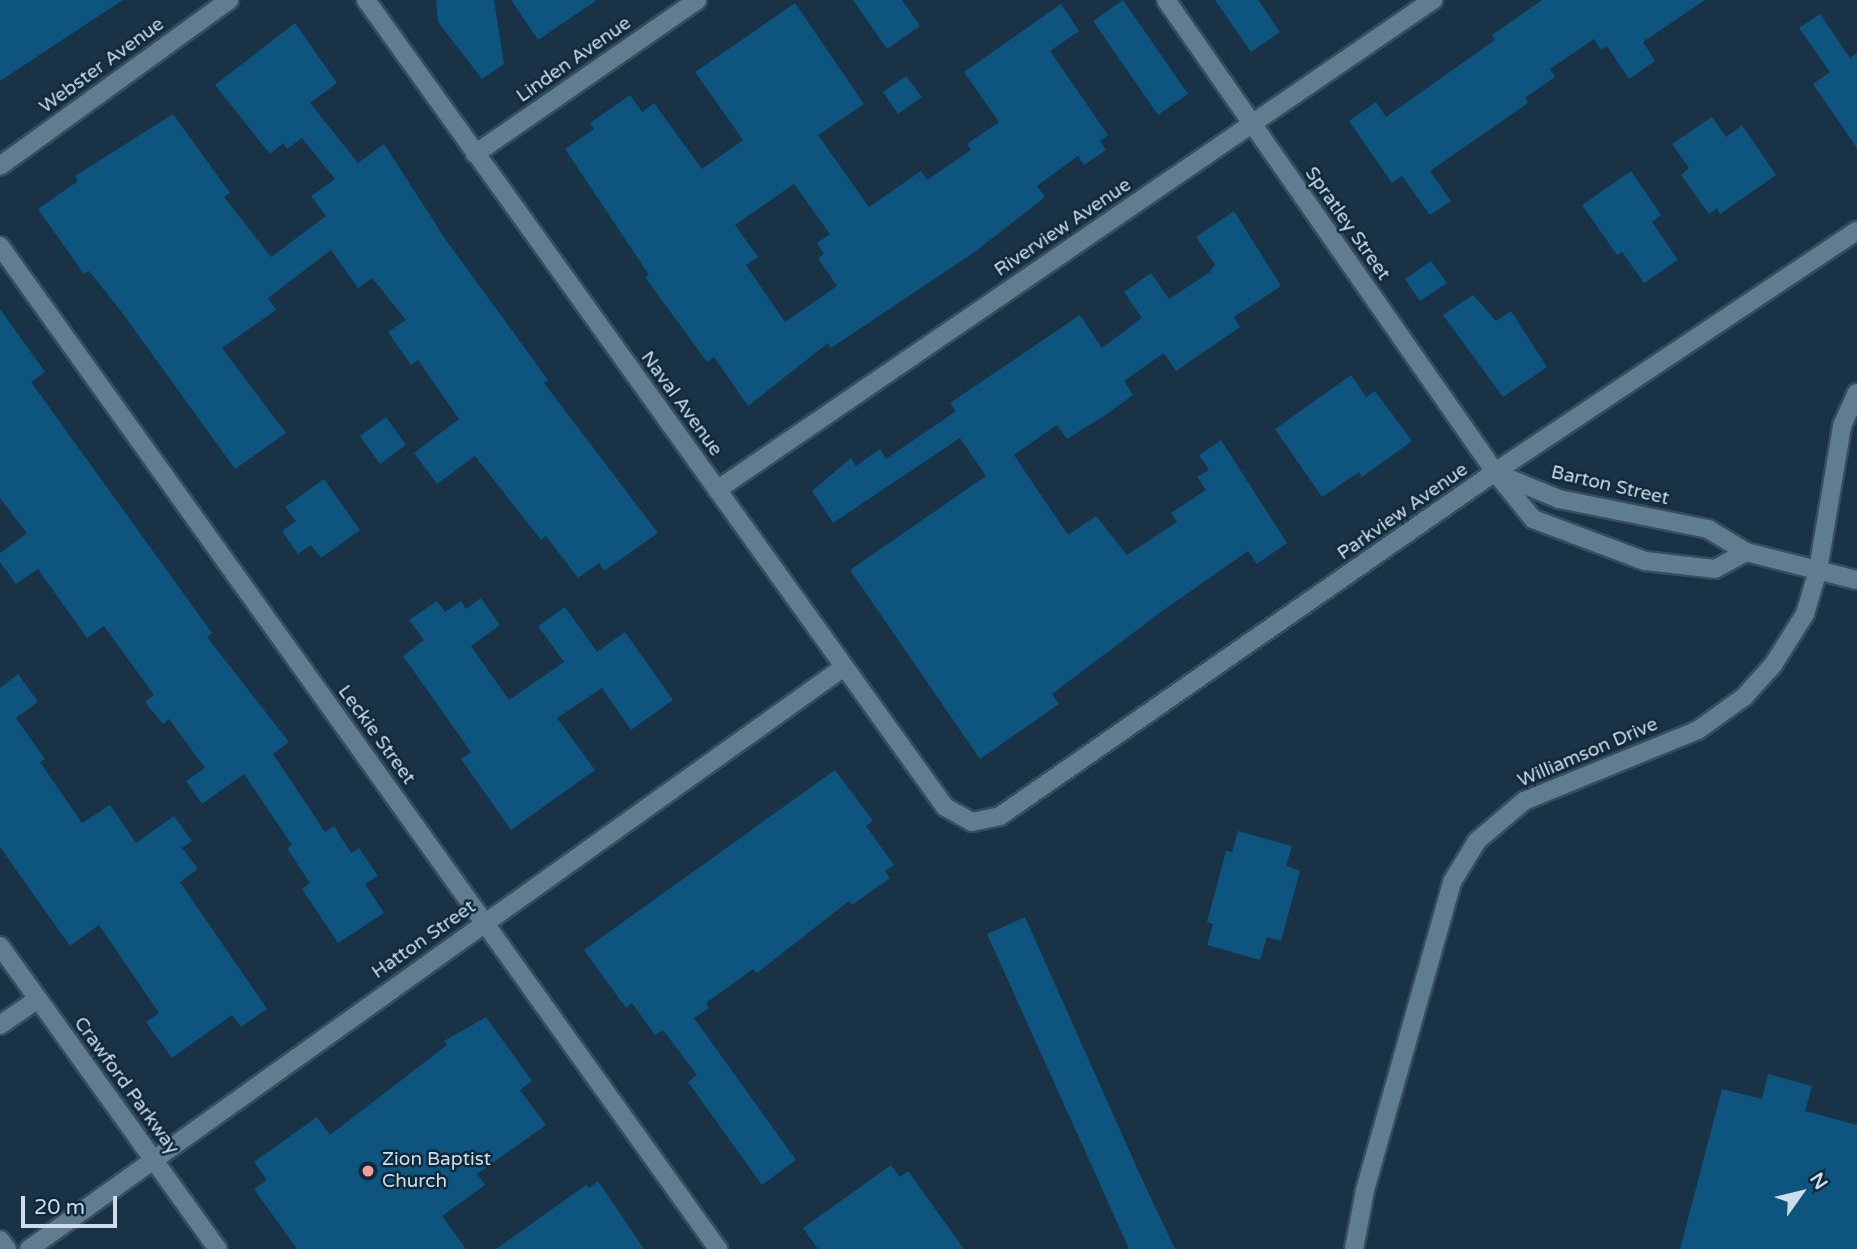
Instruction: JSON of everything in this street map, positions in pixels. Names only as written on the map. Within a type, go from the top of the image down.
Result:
[{"type":"street","name":"Webster Avenue","points":[[0,166],[229,0]]},
{"type":"street","name":"Naval Avenue","points":[[366,0],[944,807],[972,822]]},
{"type":"street","name":"Linden Avenue","points":[[475,153],[697,0]]},
{"type":"street","name":"Spratley Street","points":[[1166,0],[1495,472]]},
{"type":"street","name":"Riverview Avenue","points":[[717,490],[1433,0]]},
{"type":"street","name":"Parkview Avenue","points":[[972,822],[1000,816],[1495,472],[1857,231]]},
{"type":"street","name":"Leckie Street","points":[[0,246],[718,1249]]},
{"type":"street","name":"Williamson Drive","points":[[1354,1249],[1365,1190],[1437,925],[1452,882],[1477,841],[1524,801],[1698,730],[1744,697],[1773,665],[1805,614],[1818,570],[1842,426],[1857,393]]},
{"type":"street","points":[[1495,472],[1533,519],[1645,561],[1715,569],[1746,552]]},
{"type":"street","name":"Barton Street","points":[[1495,472],[1559,499],[1708,529],[1746,552],[1857,580]]},
{"type":"street","name":"Hatton Street","points":[[29,1249],[844,667]]},
{"type":"street","name":"Crawford Parkway","points":[[0,946],[218,1249]]},
{"type":"street","points":[[0,1025],[38,999]]},
{"type":"street","points":[[0,1240],[7,1249]]},
{"type":"building","points":[[0,0],[123,0],[0,81]]},
{"type":"building","points":[[436,0],[494,0],[504,64],[482,79],[438,22]]},
{"type":"building","points":[[511,0],[597,0],[538,40]]},
{"type":"building","points":[[853,0],[902,0],[920,26],[887,49]]},
{"type":"building","points":[[1123,0],[1188,94],[1158,115],[1093,21]]},
{"type":"building","points":[[1215,0],[1258,0],[1280,32],[1251,52]]},
{"type":"building","points":[[1542,0],[1705,0],[1643,42],[1655,61],[1629,79],[1607,46],[1601,50],[1594,39],[1550,69],[1555,77],[1525,98],[1528,103],[1430,171],[1451,201],[1430,215],[1402,176],[1392,183],[1349,121],[1376,102],[1386,117],[1495,40],[1492,35]]},
{"type":"building","points":[[795,3],[864,104],[818,135],[869,207],[921,171],[927,180],[971,150],[967,144],[999,122],[964,72],[1061,4],[1079,31],[1050,51],[1108,135],[1100,141],[1106,150],[1084,165],[1078,156],[1037,186],[1045,197],[976,251],[831,348],[828,343],[748,406],[714,357],[707,362],[645,277],[649,275],[565,149],[594,129],[590,123],[630,95],[642,112],[654,103],[702,169],[743,140],[695,72]],"holes":[[[794,184],[830,234],[817,243],[824,254],[818,258],[837,286],[785,322],[746,265],[758,257],[735,225]]]},
{"type":"building","points":[[1820,14],[1850,58],[1857,53],[1857,148],[1813,84],[1830,72],[1799,28]]},
{"type":"building","points":[[295,23],[337,83],[310,103],[358,163],[384,144],[446,240],[548,380],[544,383],[658,533],[604,571],[599,563],[578,578],[546,536],[541,540],[475,456],[437,484],[414,453],[459,419],[418,360],[411,365],[388,332],[406,320],[372,278],[358,288],[331,250],[268,298],[276,310],[222,348],[286,433],[235,469],[121,311],[89,271],[84,274],[38,209],[78,181],[75,176],[173,114],[230,193],[224,197],[271,257],[326,216],[311,196],[335,179],[302,138],[287,149],[283,143],[270,154],[215,85]]},
{"type":"building","points":[[906,76],[922,97],[898,114],[883,92]]},
{"type":"building","points":[[1712,117],[1726,137],[1742,125],[1776,175],[1720,214],[1717,208],[1709,214],[1681,175],[1689,168],[1672,144]]},
{"type":"building","points":[[1631,171],[1661,215],[1652,222],[1678,260],[1644,283],[1622,252],[1617,255],[1582,205]]},
{"type":"building","points":[[1234,211],[1281,286],[1234,317],[1240,327],[1176,371],[1164,353],[1124,381],[1133,395],[1104,416],[1067,439],[1057,425],[1014,455],[1068,535],[1096,516],[1127,555],[1177,522],[1171,513],[1206,490],[1197,477],[1209,470],[1199,455],[1221,440],[1287,543],[1257,564],[1248,551],[1165,609],[1052,694],[1059,704],[980,759],[850,570],[986,476],[960,438],[833,523],[812,491],[851,458],[856,466],[880,449],[886,459],[956,411],[950,403],[1080,315],[1102,348],[1142,318],[1124,292],[1151,273],[1169,299],[1210,272],[1215,264],[1196,237]]},
{"type":"building","points":[[1431,261],[1447,283],[1420,301],[1405,279]]},
{"type":"building","points":[[1473,295],[1496,321],[1511,311],[1547,367],[1503,397],[1443,315]]},
{"type":"building","points":[[0,309],[45,372],[31,382],[212,633],[207,637],[289,742],[273,754],[325,832],[334,826],[351,853],[359,848],[378,876],[365,884],[384,913],[338,943],[302,889],[310,883],[287,848],[292,845],[244,774],[202,804],[186,781],[205,768],[169,719],[163,724],[145,702],[154,695],[104,626],[87,638],[38,569],[16,584],[0,562],[0,553],[27,533],[0,498]]},
{"type":"building","points":[[1351,375],[1366,397],[1375,391],[1412,441],[1362,477],[1359,472],[1322,497],[1275,429]]},
{"type":"building","points":[[386,417],[406,445],[380,464],[360,436]]},
{"type":"building","points":[[324,479],[360,530],[321,558],[311,545],[298,554],[282,531],[296,521],[285,507]]},
{"type":"building","points":[[481,598],[500,625],[471,646],[509,700],[564,662],[538,626],[565,607],[597,652],[625,632],[673,700],[631,730],[602,688],[557,718],[595,770],[511,830],[461,759],[471,752],[403,656],[424,640],[409,620],[437,601],[445,612],[461,601],[466,609]]},
{"type":"building","points":[[18,674],[38,702],[16,718],[45,759],[40,762],[82,823],[110,805],[136,843],[174,816],[192,841],[182,848],[198,869],[180,882],[267,1009],[241,1027],[232,1015],[172,1058],[146,1022],[159,1013],[99,925],[70,946],[0,847],[0,688]]},
{"type":"building","points":[[835,770],[873,821],[866,826],[894,865],[885,871],[890,878],[852,905],[849,901],[757,973],[753,969],[706,1003],[709,1008],[694,1018],[796,1160],[762,1185],[688,1082],[697,1075],[663,1030],[655,1035],[632,1003],[626,1008],[584,950]]},
{"type":"building","points":[[1238,831],[1292,846],[1286,866],[1300,871],[1281,941],[1267,937],[1260,960],[1207,945],[1213,924],[1207,922],[1226,851],[1232,852]]},
{"type":"building","points":[[1025,917],[1175,1249],[1129,1249],[987,934]]},
{"type":"building","name":"Zion Baptist Church","points":[[486,1017],[532,1081],[520,1090],[546,1125],[477,1174],[485,1185],[442,1216],[466,1249],[297,1249],[254,1189],[267,1180],[254,1162],[317,1117],[330,1135],[447,1045],[444,1041]]},
{"type":"building","points":[[1768,1074],[1812,1086],[1805,1111],[1857,1125],[1857,1249],[1680,1249],[1722,1089],[1762,1099]]},
{"type":"building","points":[[891,1165],[900,1177],[908,1171],[964,1249],[818,1249],[803,1228]]},
{"type":"building","points":[[598,1181],[644,1249],[496,1249],[586,1185],[589,1188]]},
{"type":"place","name":"Zion Baptist Church","points":[[368,1171]]}]
